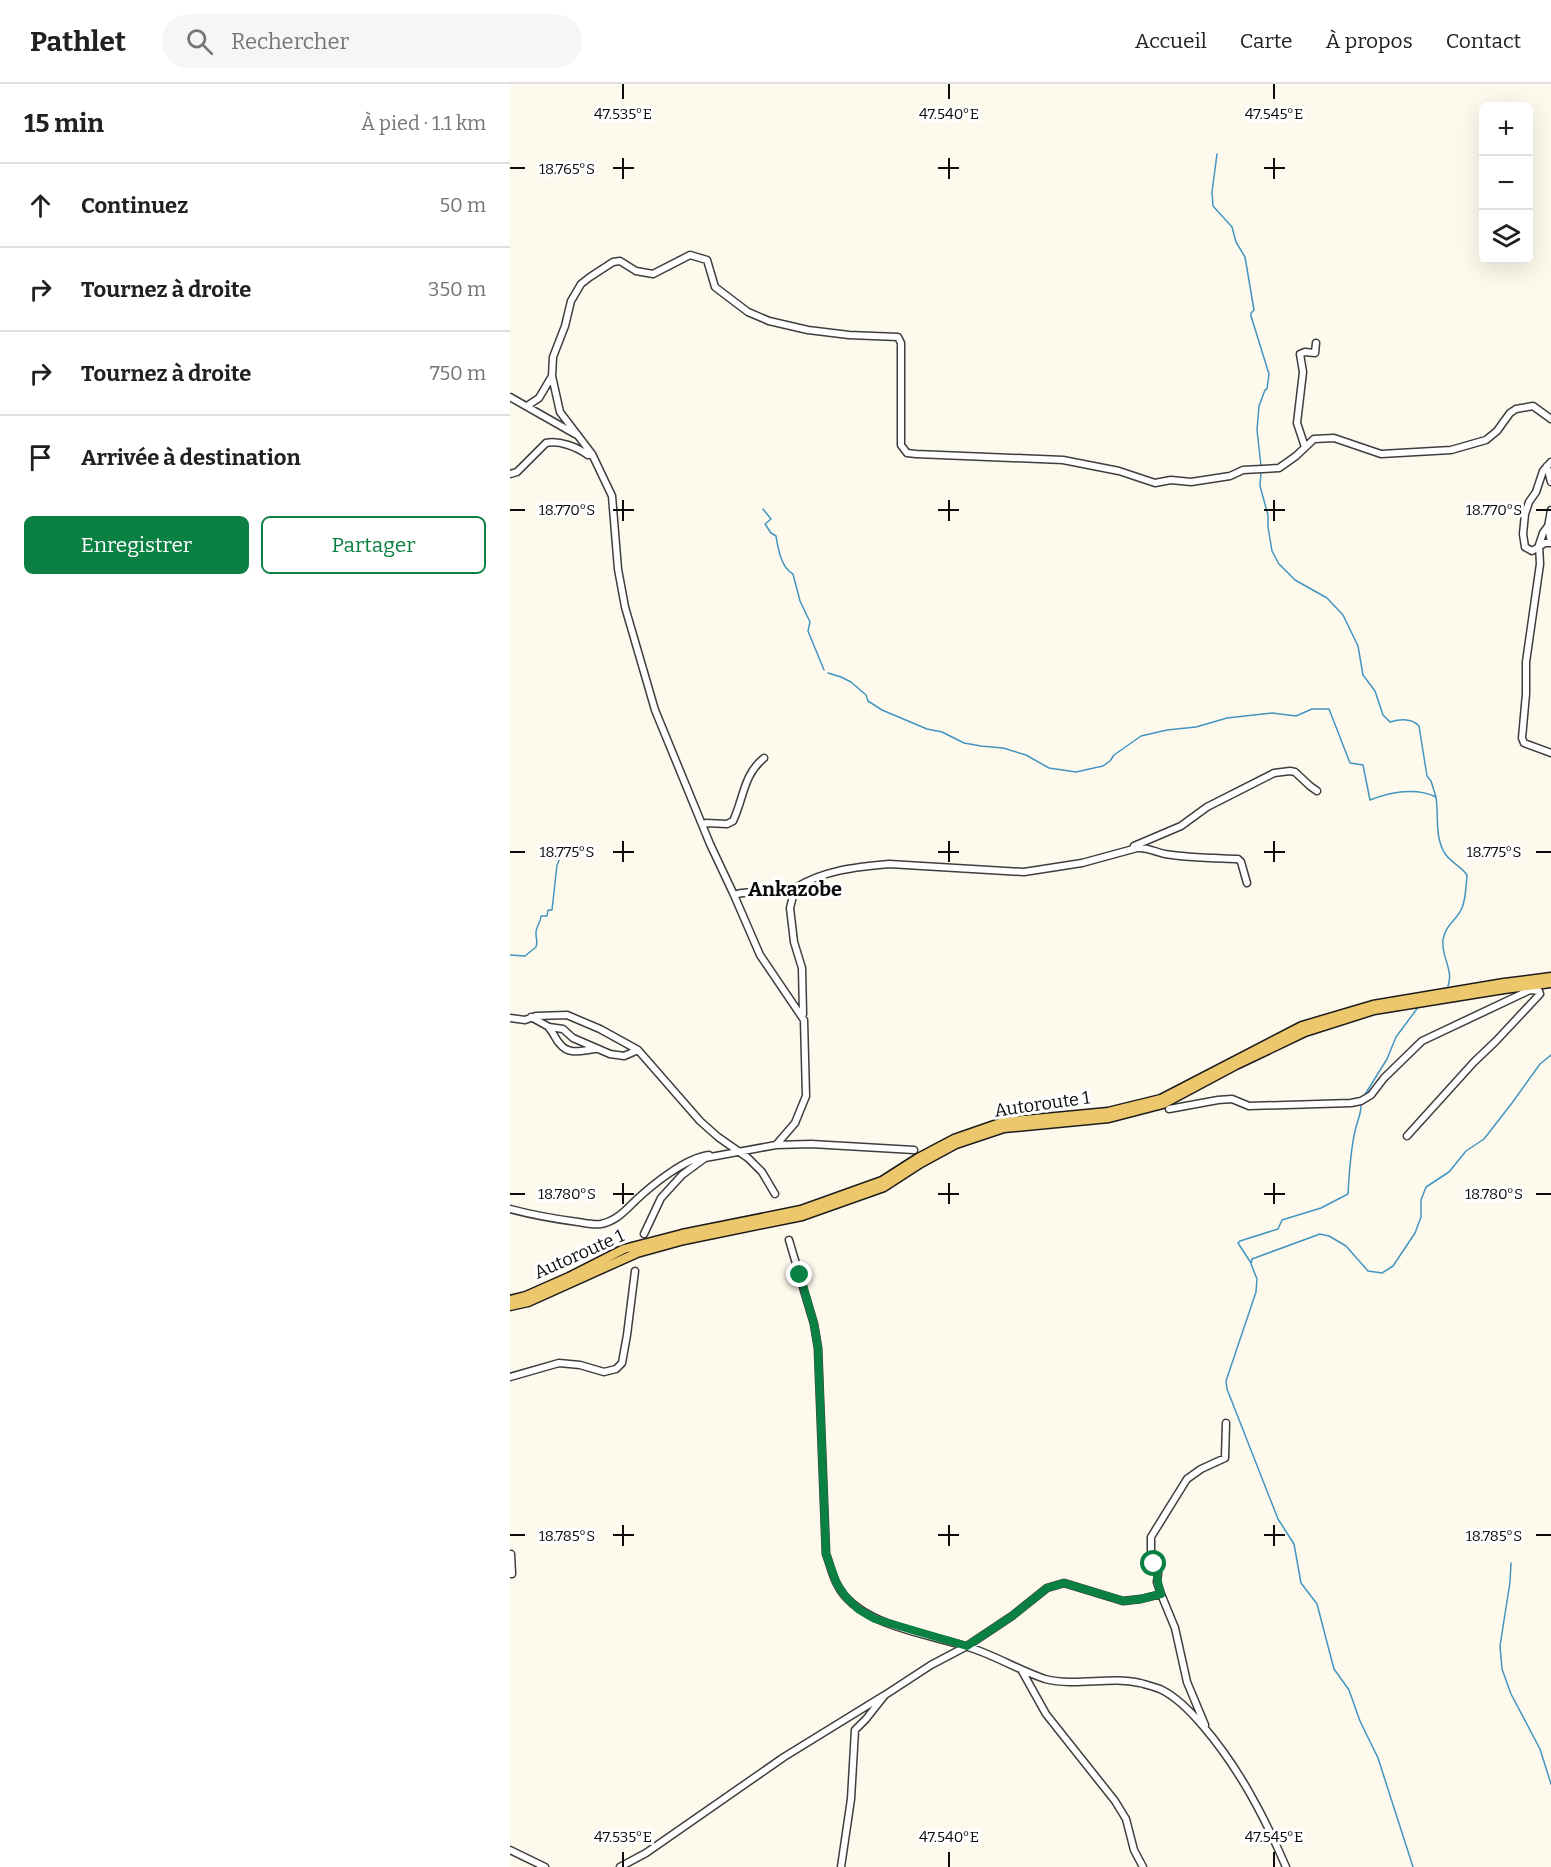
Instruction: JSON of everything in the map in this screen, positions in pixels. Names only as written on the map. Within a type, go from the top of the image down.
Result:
[{"type":"main road","name":"Autoroute 1","points":[[510,1300],[569,1277],[624,1250],[682,1234],[801,1210],[882,1181],[954,1139],[1003,1122],[1108,1112],[1161,1099],[1233,1060],[1312,1023],[1373,1005],[1551,977]]},
{"type":"main road","name":"Autoroute 1","points":[[510,1306],[528,1302],[637,1252],[802,1216],[884,1187],[956,1144],[1004,1128],[1109,1118],[1163,1104],[1305,1032],[1374,1011],[1551,983]]},
{"type":"street","points":[[804,1020],[760,955],[655,710],[628,624],[618,569],[612,496],[592,454],[560,412],[552,376],[553,357],[565,327],[571,301],[581,284],[613,262],[620,261],[636,271],[653,274],[693,255],[707,260],[715,286],[748,312],[769,321],[808,330],[849,335],[894,336],[900,339],[900,433],[901,445],[907,453],[1063,460],[1090,464],[1161,483],[1171,480],[1191,482],[1223,477],[1255,468],[1279,468],[1296,456],[1311,440],[1326,437],[1381,454],[1451,450],[1480,443],[1492,437],[1506,416],[1516,409],[1533,406],[1551,419]]},
{"type":"street","points":[[1305,447],[1297,423],[1303,372],[1300,354],[1315,353],[1316,343]]},
{"type":"street","points":[[527,406],[539,398],[552,376]]},
{"type":"street","points":[[510,397],[578,435]]},
{"type":"street","points":[[510,474],[517,472],[546,443],[560,444],[579,449],[588,455],[592,454]]},
{"type":"street","points":[[1549,464],[1551,482]]},
{"type":"street","points":[[1549,464],[1543,471],[1536,492],[1529,502],[1524,524],[1525,547],[1532,550],[1539,545],[1551,543],[1551,510]]},
{"type":"street","points":[[1550,523],[1539,545],[1540,564],[1529,639],[1522,738],[1524,742],[1551,753]]},
{"type":"street","points":[[703,826],[706,823],[727,824],[733,821],[747,777],[753,767],[764,758]]},
{"type":"street","points":[[1132,849],[1134,846],[1181,826],[1207,807],[1283,771],[1295,772],[1317,791]]},
{"type":"street","points":[[734,895],[745,892],[771,894],[788,887],[795,888],[825,873],[867,866],[889,864],[1024,872],[1082,863],[1144,847],[1166,854],[1238,860],[1241,862],[1247,883]]},
{"type":"street","points":[[776,1145],[795,1123],[806,1096],[804,1020],[801,1008],[802,968],[794,942],[790,908],[795,888]]},
{"type":"street","points":[[1169,1109],[1232,1099],[1249,1106],[1361,1101],[1371,1095],[1384,1078],[1422,1041],[1530,990],[1539,991],[1540,994],[1407,1136]]},
{"type":"street","points":[[510,1018],[525,1020],[530,1017],[567,1015],[638,1050],[700,1121],[762,1172],[775,1194]]},
{"type":"street","points":[[530,1017],[549,1027],[555,1033],[560,1045],[567,1050],[572,1052],[598,1049]]},
{"type":"street","points":[[549,1027],[563,1029],[573,1038],[610,1054],[624,1056],[638,1050]]},
{"type":"street","points":[[644,1234],[661,1198],[682,1175],[705,1158],[776,1145],[811,1144],[914,1150]]},
{"type":"street","points":[[510,1209],[541,1218],[598,1224],[610,1221],[625,1212],[682,1165],[701,1156],[718,1155]]},
{"type":"street","points":[[789,1240],[816,1334],[826,1554],[837,1584],[846,1597],[858,1609],[875,1619],[967,1646],[1022,1670],[1058,1682],[1130,1681],[1160,1689],[1193,1714],[1231,1761],[1264,1818],[1286,1867]]},
{"type":"street","points":[[510,1377],[559,1363],[580,1365],[604,1372],[616,1369],[622,1363],[635,1270]]},
{"type":"street","points":[[1208,1731],[1187,1682],[1175,1628],[1157,1582],[1158,1573],[1151,1552],[1150,1537],[1187,1479],[1201,1469],[1225,1458],[1226,1423]]},
{"type":"street","points":[[510,1574],[512,1574],[511,1554]]},
{"type":"street","points":[[620,1867],[646,1853],[784,1757],[865,1705],[967,1646],[1012,1616],[1047,1588],[1064,1583],[1124,1601],[1161,1594]]},
{"type":"street","points":[[1022,1670],[1046,1714],[1115,1801],[1125,1819],[1134,1850],[1143,1867]]},
{"type":"street","points":[[841,1867],[851,1799],[855,1730],[885,1695]]},
{"type":"street","points":[[510,1850],[545,1867]]},
{"type":"waterway","points":[[1217,154],[1212,192],[1213,206],[1232,227],[1236,242],[1245,257],[1254,310],[1251,316],[1269,374],[1267,389],[1259,406],[1257,430],[1261,466]]},
{"type":"waterway","points":[[1261,472],[1260,486],[1268,515],[1272,551],[1279,564],[1295,580],[1327,598],[1343,615],[1358,646],[1363,675],[1375,691],[1383,715],[1390,722],[1406,720],[1419,726],[1427,776],[1436,797]]},
{"type":"waterway","points":[[763,509],[771,519],[765,524],[776,536],[783,563],[793,574],[800,601],[810,622],[808,631],[824,670]]},
{"type":"waterway","points":[[828,673],[851,682],[866,695],[868,701],[882,710],[927,729],[942,732],[964,743],[1003,748],[1026,755],[1049,768],[1076,772],[1103,766],[1114,755],[1141,736],[1196,727],[1227,718],[1272,713],[1296,716],[1312,709],[1329,709],[1350,763],[1363,765],[1370,800],[1412,791],[1436,797],[1438,834],[1442,848],[1448,858],[1467,875],[1462,908],[1446,930],[1443,940],[1449,969],[1448,986]]},
{"type":"waterway","points":[[510,955],[525,956],[536,947],[536,932],[541,916],[547,916],[548,910],[552,910],[557,865],[566,845]]},
{"type":"waterway","points":[[1364,1096],[1387,1059],[1396,1037],[1419,1006]]},
{"type":"waterway","points":[[1413,1867],[1378,1758],[1360,1721],[1349,1690],[1334,1669],[1317,1604],[1301,1583],[1294,1544],[1278,1519],[1227,1389],[1226,1381],[1256,1292],[1257,1279],[1251,1264],[1252,1259],[1320,1234],[1329,1236],[1346,1246],[1368,1271],[1382,1273],[1393,1266],[1415,1233],[1421,1217],[1421,1200],[1426,1187],[1449,1172],[1466,1151],[1484,1139],[1540,1064],[1551,1055]]},
{"type":"waterway","points":[[1251,1263],[1238,1243],[1240,1241],[1278,1229],[1282,1220],[1321,1208],[1348,1194],[1352,1146],[1361,1103]]},
{"type":"waterway","points":[[1511,1563],[1500,1646],[1502,1669],[1511,1694],[1540,1749],[1551,1784]]},
{"type":"district","name":"Ankazobe","points":[[795,889]]},
{"type":"route","points":[[800,1275],[814,1324],[818,1348],[826,1554],[837,1584],[858,1609],[875,1619],[967,1646],[1012,1616],[1047,1588],[1064,1583],[1124,1601],[1161,1594],[1156,1576],[1158,1573],[1154,1564]]}]
